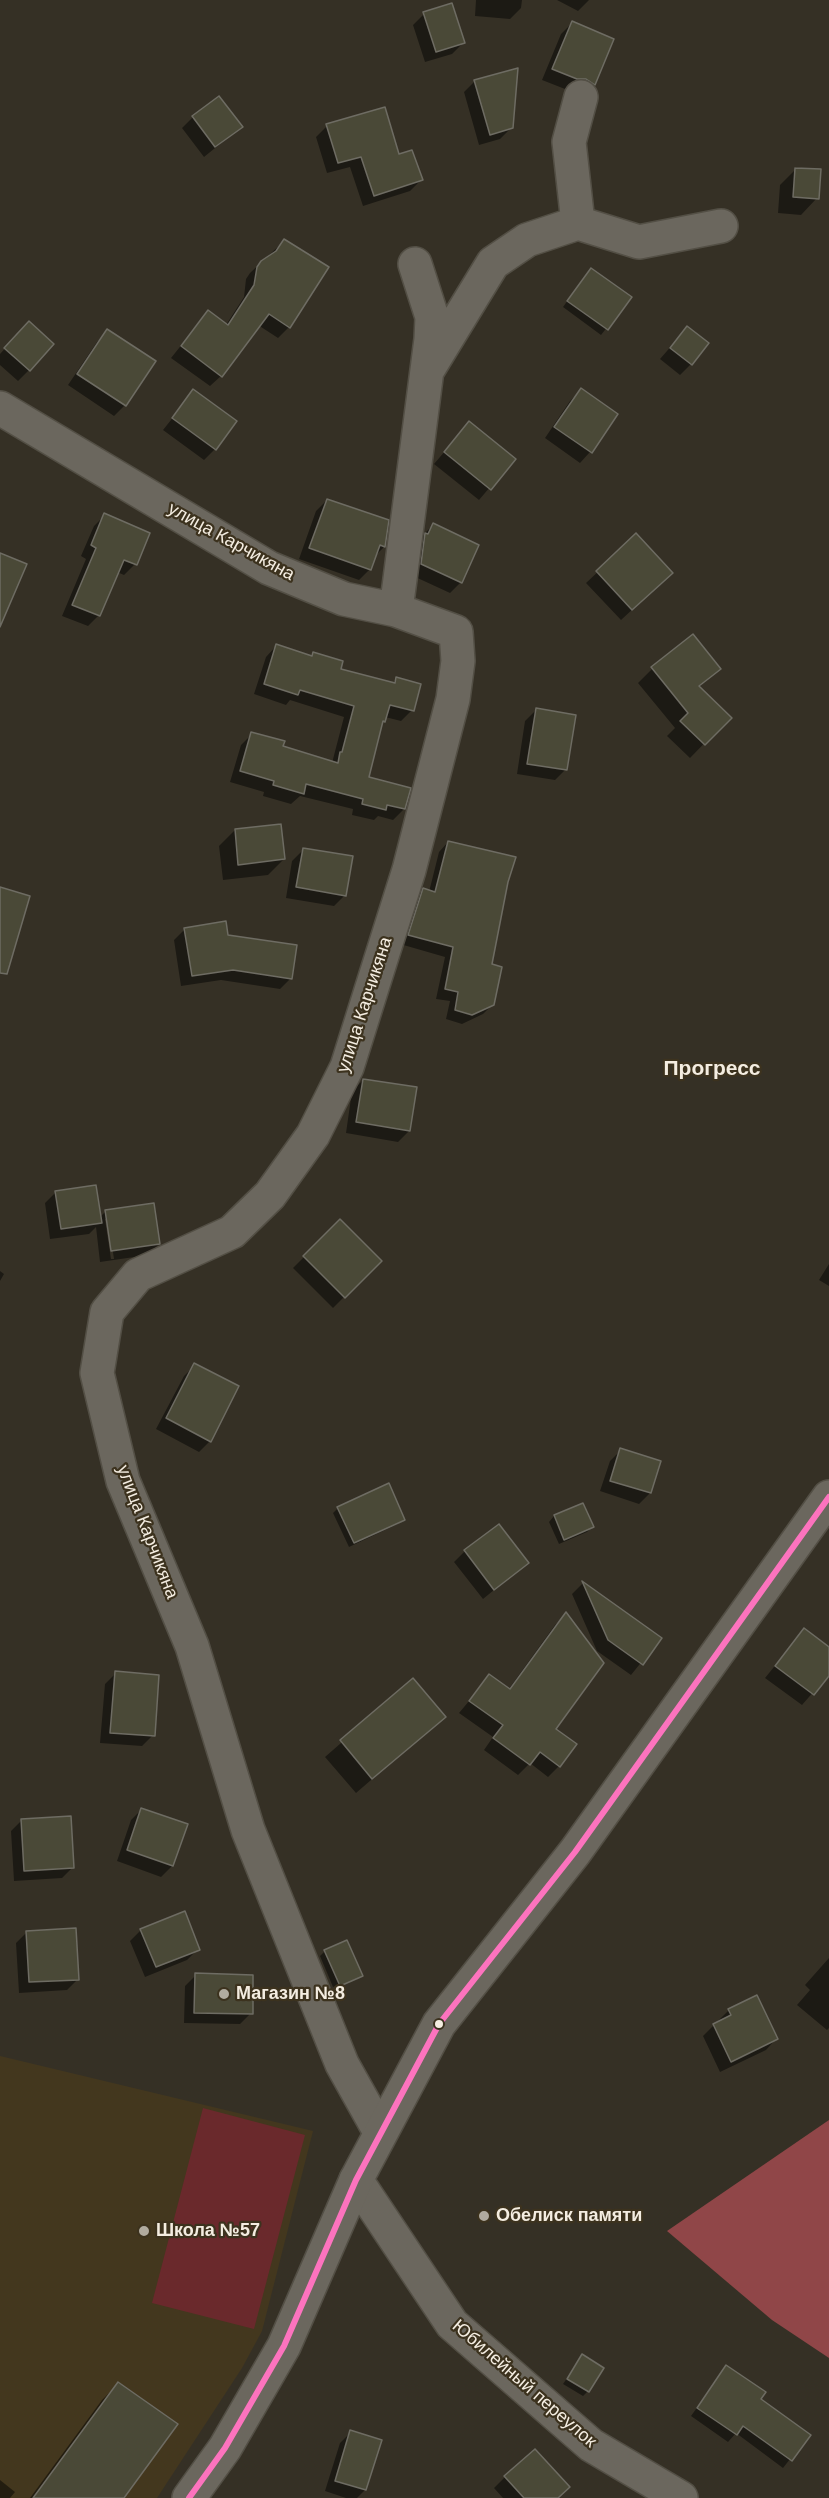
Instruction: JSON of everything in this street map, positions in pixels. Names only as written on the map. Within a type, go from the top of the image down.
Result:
[{"type":"street","points":[[578,223],[569,142],[581,97]]},
{"type":"street","points":[[427,371],[493,263],[527,240],[578,223],[639,242],[721,226]]},
{"type":"street","points":[[396,610],[432,317],[415,264]]},
{"type":"street","name":"улица Карчикяна","points":[[0,408],[269,568],[344,599],[396,610],[456,632],[458,661],[453,699],[409,870],[347,1067],[313,1135],[270,1195],[232,1232],[138,1275],[107,1312],[97,1373],[123,1481],[192,1646],[248,1830],[342,2064],[380,2133]]},
{"type":"street","points":[[189,2498],[225,2448],[284,2346],[356,2180],[439,2024],[575,1852],[829,1497]]},
{"type":"street","name":"Юбилейный переулок","points":[[356,2180],[452,2324],[591,2445],[681,2498]]},
{"type":"shaded area","name":"Школа №57","points":[[0,2056],[313,2131],[262,2331],[242,2368],[157,2498],[0,2498]]},
{"type":"shaded area","points":[[203,2108],[305,2135],[254,2329],[152,2303]]},
{"type":"shaded area","points":[[829,2120],[829,2358],[772,2320],[667,2231]]},
{"type":"building","points":[[452,3],[465,43],[436,52],[423,12]]},
{"type":"building","points":[[572,21],[614,39],[595,85],[586,79],[577,79],[552,69]]},
{"type":"building","points":[[518,68],[513,128],[490,135],[474,80]]},
{"type":"building","points":[[219,96],[243,127],[215,147],[192,116]]},
{"type":"building","points":[[385,107],[399,154],[412,150],[423,180],[374,196],[361,157],[338,163],[326,124]]},
{"type":"building","points":[[795,168],[821,169],[819,199],[793,197]]},
{"type":"building","points":[[284,239],[329,267],[290,328],[269,314],[222,377],[181,346],[208,310],[228,325],[254,285],[257,267],[261,261],[276,251]]},
{"type":"building","points":[[591,268],[632,297],[608,330],[567,301]]},
{"type":"building","points":[[29,321],[54,344],[30,371],[4,348]]},
{"type":"building","points":[[687,326],[709,343],[692,365],[670,348]]},
{"type":"building","points":[[107,329],[156,361],[126,406],[77,374]]},
{"type":"building","points":[[581,388],[618,414],[592,453],[554,427]]},
{"type":"building","points":[[193,389],[237,421],[216,450],[172,418]]},
{"type":"building","points":[[469,421],[516,459],[491,490],[444,452]]},
{"type":"building","points":[[327,499],[389,520],[385,547],[380,545],[371,570],[309,548]]},
{"type":"building","points":[[104,513],[150,533],[137,565],[124,560],[100,616],[72,605],[96,548],[91,545]]},
{"type":"building","points":[[433,523],[479,545],[462,583],[421,564],[425,533],[428,534]]},
{"type":"building","points":[[636,533],[673,573],[632,610],[596,571]]},
{"type":"building","points":[[0,553],[27,564],[0,627]]},
{"type":"building","points":[[693,634],[721,669],[699,686],[732,718],[705,745],[680,721],[688,713],[651,667]]},
{"type":"building","points":[[276,644],[312,656],[313,652],[343,661],[341,669],[395,683],[396,677],[421,684],[414,711],[390,705],[385,722],[383,721],[369,777],[411,788],[405,809],[387,805],[386,810],[362,804],[363,799],[306,784],[304,794],[273,785],[274,781],[240,771],[251,732],[285,741],[283,746],[338,763],[340,752],[342,752],[354,706],[300,690],[298,695],[264,684]]},
{"type":"building","points":[[536,708],[576,715],[567,770],[527,764]]},
{"type":"building","points":[[281,824],[285,859],[238,865],[235,829]]},
{"type":"building","points":[[448,841],[516,857],[508,882],[492,964],[502,967],[494,1005],[472,1015],[455,1010],[458,992],[445,989],[453,947],[408,935],[423,888],[435,892]]},
{"type":"building","points":[[303,848],[353,856],[346,896],[296,887]]},
{"type":"building","points":[[0,887],[30,896],[7,974],[0,973]]},
{"type":"building","points":[[226,921],[228,935],[297,945],[292,979],[233,970],[192,976],[184,928]]},
{"type":"building","points":[[363,1079],[417,1087],[410,1131],[356,1122]]},
{"type":"building","points":[[96,1185],[102,1223],[61,1229],[55,1191]]},
{"type":"building","points":[[154,1203],[160,1244],[111,1251],[105,1210]]},
{"type":"building","points":[[340,1219],[382,1261],[345,1298],[303,1256]]},
{"type":"building","points":[[194,1363],[239,1386],[211,1442],[166,1418]]},
{"type":"building","points":[[620,1448],[661,1461],[651,1493],[610,1481]]},
{"type":"building","points":[[389,1483],[405,1520],[354,1543],[337,1507]]},
{"type":"building","points":[[583,1503],[594,1527],[564,1540],[554,1515]]},
{"type":"building","points":[[499,1524],[529,1563],[494,1590],[464,1550]]},
{"type":"building","points":[[582,1581],[662,1638],[643,1665],[608,1640]]},
{"type":"building","points":[[566,1612],[604,1663],[556,1729],[577,1744],[560,1767],[540,1752],[530,1765],[493,1738],[503,1725],[469,1701],[489,1674],[510,1689]]},
{"type":"building","points":[[804,1628],[829,1647],[829,1676],[814,1695],[775,1666]]},
{"type":"building","points":[[115,1671],[159,1675],[155,1736],[110,1733]]},
{"type":"building","points":[[413,1678],[446,1717],[372,1779],[340,1740]]},
{"type":"building","points":[[141,1808],[188,1824],[173,1866],[127,1850]]},
{"type":"building","points":[[71,1816],[74,1868],[24,1871],[21,1819]]},
{"type":"building","points":[[185,1911],[200,1950],[156,1967],[140,1929]]},
{"type":"building","points":[[76,1928],[79,1980],[29,1982],[26,1931]]},
{"type":"building","points":[[347,1940],[363,1976],[340,1986],[324,1950]]},
{"type":"building","name":"Магазин №8","points":[[195,1973],[253,1975],[253,2014],[194,2013]]},
{"type":"building","points":[[757,1995],[778,2039],[731,2062],[713,2024],[731,2015],[728,2009]]},
{"type":"building","points":[[582,2354],[604,2368],[589,2392],[567,2379]]},
{"type":"building","points":[[726,2365],[766,2392],[761,2399],[811,2435],[792,2461],[743,2426],[737,2435],[697,2408]]},
{"type":"building","points":[[118,2382],[178,2424],[124,2498],[33,2498]]},
{"type":"building","points":[[350,2430],[382,2440],[366,2490],[335,2481]]},
{"type":"building","points":[[535,2449],[570,2487],[558,2498],[524,2498],[504,2476]]},
{"type":"transit line","points":[[189,2498],[225,2448],[284,2346],[356,2180],[439,2024],[575,1852],[829,1497]]},
{"type":"place","name":"Магазин №8","points":[[224,1994]]},
{"type":"place","name":"Обелиск памяти","points":[[484,2216]]},
{"type":"place","name":"Школа №57","points":[[144,2231]]},
{"type":"district","name":"Прогресс","points":[[712,1069]]}]
